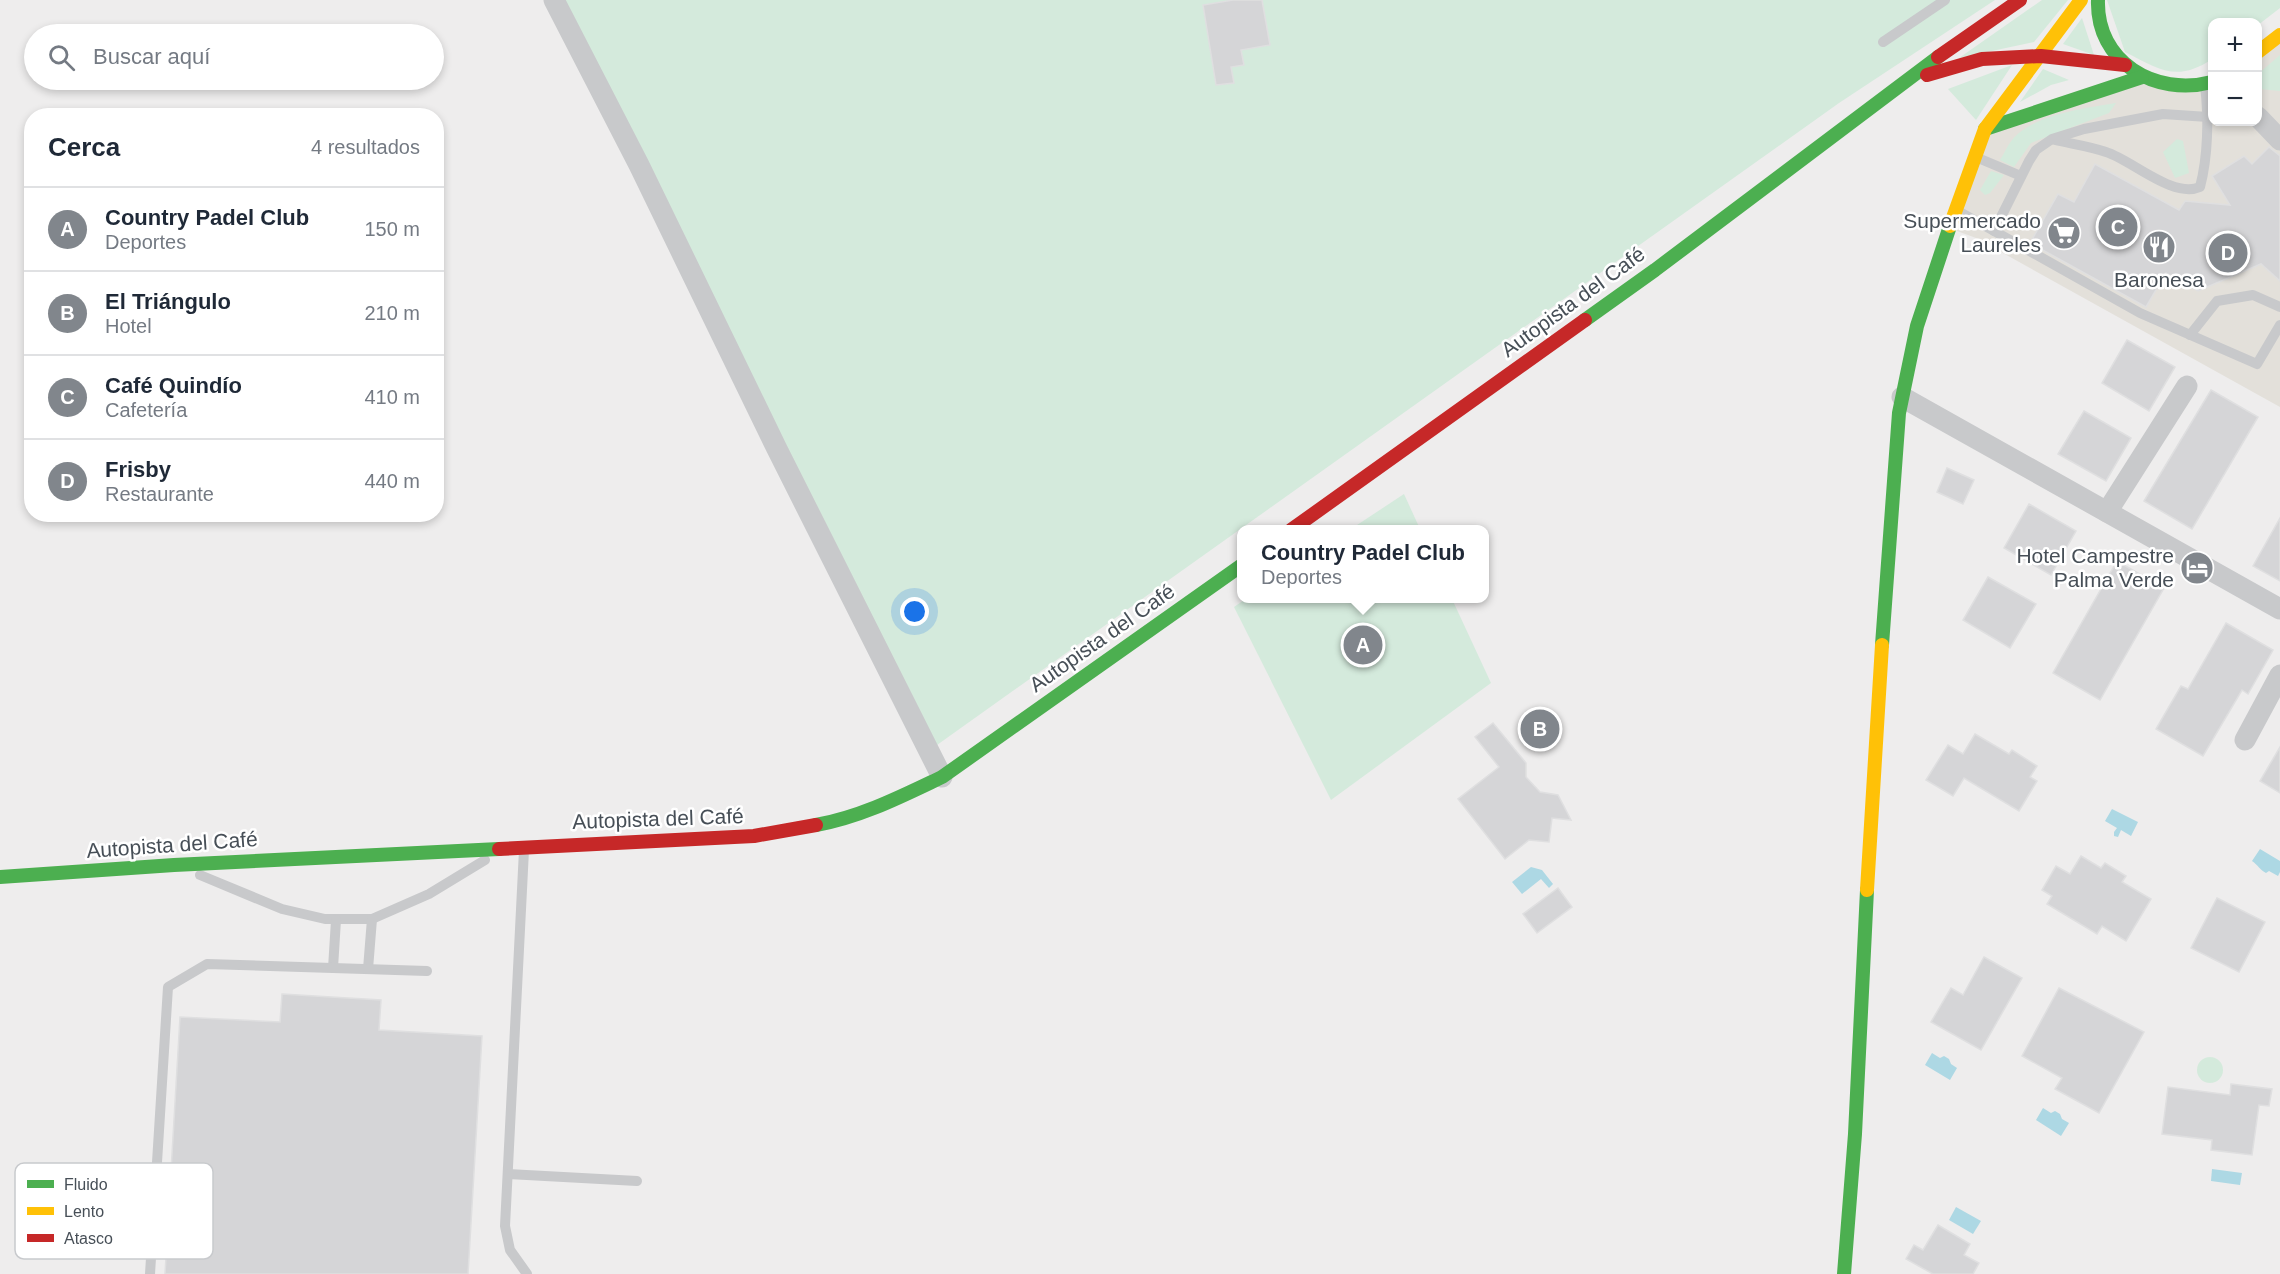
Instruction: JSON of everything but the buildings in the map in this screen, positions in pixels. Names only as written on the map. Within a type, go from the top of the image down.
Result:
[{"type":"main road","name":"Autopista del Café","points":[[1299,525],[1655,270],[1950,48],[2020,0]]},
{"type":"main road","points":[[1844,1274],[1855,1134],[1876,733],[1899,413],[1917,326],[1955,209],[1985,129],[2081,0]]},
{"type":"main road","points":[[2098,0],[2098,19],[2104,35],[2108,44],[2125,65],[2142,77],[2160,84],[2181,87],[2208,83]]},
{"type":"main road","points":[[2262,49],[2280,34]]},
{"type":"main road","name":"Autopista del Café","points":[[1875,105],[1926,76],[1982,59],[2041,56],[2125,65]]},
{"type":"main road","points":[[1985,129],[2142,77]]},
{"type":"main road","name":"Autopista del Café","points":[[0,877],[174,865],[754,836],[834,822],[887,802],[942,777],[1237,569]]},
{"type":"street","points":[[554,0],[644,175],[777,449],[942,777]]},
{"type":"street","points":[[2262,121],[2280,140]]},
{"type":"street","points":[[2107,512],[2187,386]]},
{"type":"street","points":[[1902,397],[2280,609]]},
{"type":"street","points":[[2245,740],[2280,675]]},
{"type":"lane","points":[[1883,42],[1945,0]]},
{"type":"lane","points":[[1994,231],[2036,150],[2052,139],[2085,129],[2163,114],[2208,117],[2203,174],[2200,187],[2192,190],[2172,186],[2107,152],[2052,139]]},
{"type":"lane","points":[[1975,157],[2021,176]]},
{"type":"lane","points":[[1955,209],[2140,313],[2258,364],[2280,326]]},
{"type":"lane","points":[[2190,335],[2217,301],[2253,295],[2280,308]]},
{"type":"lane","points":[[174,865],[282,909],[336,920],[372,919],[429,894],[466,870],[518,847],[505,1226],[510,1250],[527,1274]]},
{"type":"lane","points":[[368,969],[372,919]]},
{"type":"lane","points":[[333,968],[336,920]]},
{"type":"lane","points":[[157,1163],[168,987],[207,964],[427,971]]},
{"type":"lane","points":[[508,1174],[637,1181]]},
{"type":"lane","points":[[150,1274],[151,1259]]},
{"type":"shaded area","points":[[2280,35],[2280,407],[1976,238],[1949,228],[1985,129],[2142,77],[2208,82],[2208,126],[2262,126],[2262,49]]},
{"type":"green space","points":[[562,0],[1995,0],[1839,103],[1246,525],[1237,525],[1237,531],[937,745]]},
{"type":"green space","points":[[2042,0],[2068,0],[2034,42],[1959,58]]},
{"type":"green space","points":[[2107,0],[2280,0],[2280,8],[2262,22],[2262,18],[2208,18],[2208,61],[2200,66],[2178,72],[2168,71],[2125,52]]},
{"type":"green space","points":[[2082,18],[2094,55],[2063,44]]},
{"type":"green space","points":[[2280,55],[2280,91],[2262,89],[2262,71]]},
{"type":"green space","points":[[2012,65],[1976,120],[1948,89]]},
{"type":"green space","points":[[2043,69],[2069,80],[2051,85],[2020,102]]},
{"type":"green space","points":[[2116,103],[2109,113],[2031,143],[2014,167],[2000,160],[2012,140],[2032,124],[2060,114]]},
{"type":"green space","points":[[2177,139],[2183,141],[2189,173],[2175,178],[2163,152]]},
{"type":"green space","points":[[1991,171],[2004,175],[1990,193],[1985,195],[1980,190]]},
{"type":"green space","points":[[1404,494],[1418,525],[1357,525]]},
{"type":"green space","points":[[1240,603],[1454,603],[1491,683],[1331,800],[1234,607]]},
{"type":"green space","points":[[2210,1057],[2219,1061],[2223,1070],[2219,1079],[2210,1083],[2201,1079],[2197,1070],[2201,1061]]},
{"type":"water","points":[[2112,809],[2138,822],[2131,836],[2121,830],[2118,837],[2114,836],[2117,828],[2105,821]]},
{"type":"water","points":[[2260,849],[2280,861],[2278,876],[2269,871],[2266,873],[2252,861]]},
{"type":"water","points":[[1531,867],[1542,870],[1553,884],[1549,888],[1541,879],[1522,894],[1512,882]]},
{"type":"water","points":[[1932,1053],[1940,1058],[1944,1056],[1949,1059],[1951,1064],[1957,1068],[1950,1080],[1925,1065]]},
{"type":"water","points":[[2043,1108],[2051,1113],[2055,1111],[2069,1123],[2061,1136],[2036,1120]]},
{"type":"water","points":[[2212,1169],[2242,1173],[2240,1185],[2211,1181]]},
{"type":"water","points":[[1956,1207],[1981,1221],[1973,1234],[1949,1220]]},
{"type":"traffic: fast","points":[[2098,0],[2100,22],[2107,41],[2118,57],[2133,70],[2150,79],[2170,84],[2208,83]]},
{"type":"traffic: fast","points":[[1585,320],[1938,57]]},
{"type":"traffic: fast","points":[[1985,129],[2142,77]]},
{"type":"traffic: fast","points":[[1882,645],[1899,413],[1917,326],[1950,226]]},
{"type":"traffic: fast","points":[[816,825],[865,811],[942,777],[1237,569]]},
{"type":"traffic: fast","points":[[0,877],[174,865],[499,849]]},
{"type":"traffic: fast","points":[[1844,1274],[1855,1134],[1867,890]]},
{"type":"traffic: slow","points":[[1950,226],[1985,129],[2081,0]]},
{"type":"traffic: slow","points":[[2262,49],[2280,35]]},
{"type":"traffic: slow","points":[[1867,890],[1882,645]]},
{"type":"traffic: jam","points":[[1938,57],[2020,0]]},
{"type":"traffic: jam","points":[[1927,75],[1982,59],[2041,56],[2125,65]]},
{"type":"traffic: jam","points":[[1298,525],[1585,320]]},
{"type":"traffic: jam","points":[[499,849],[754,836],[816,825]]},
{"type":"place","name":"Café Quindío","points":[[2118,227]]},
{"type":"place","name":"Supermercado Laureles","points":[[2064,233]]},
{"type":"place","name":"Baronesa","points":[[2159,247]]},
{"type":"place","name":"Frisby","points":[[2228,253]]},
{"type":"place","name":"Hotel Campestre Palma Verde","points":[[2197,568]]},
{"type":"place","name":"Country Padel Club","points":[[1363,645]]},
{"type":"place","name":"El Triángulo","points":[[1540,729]]}]
